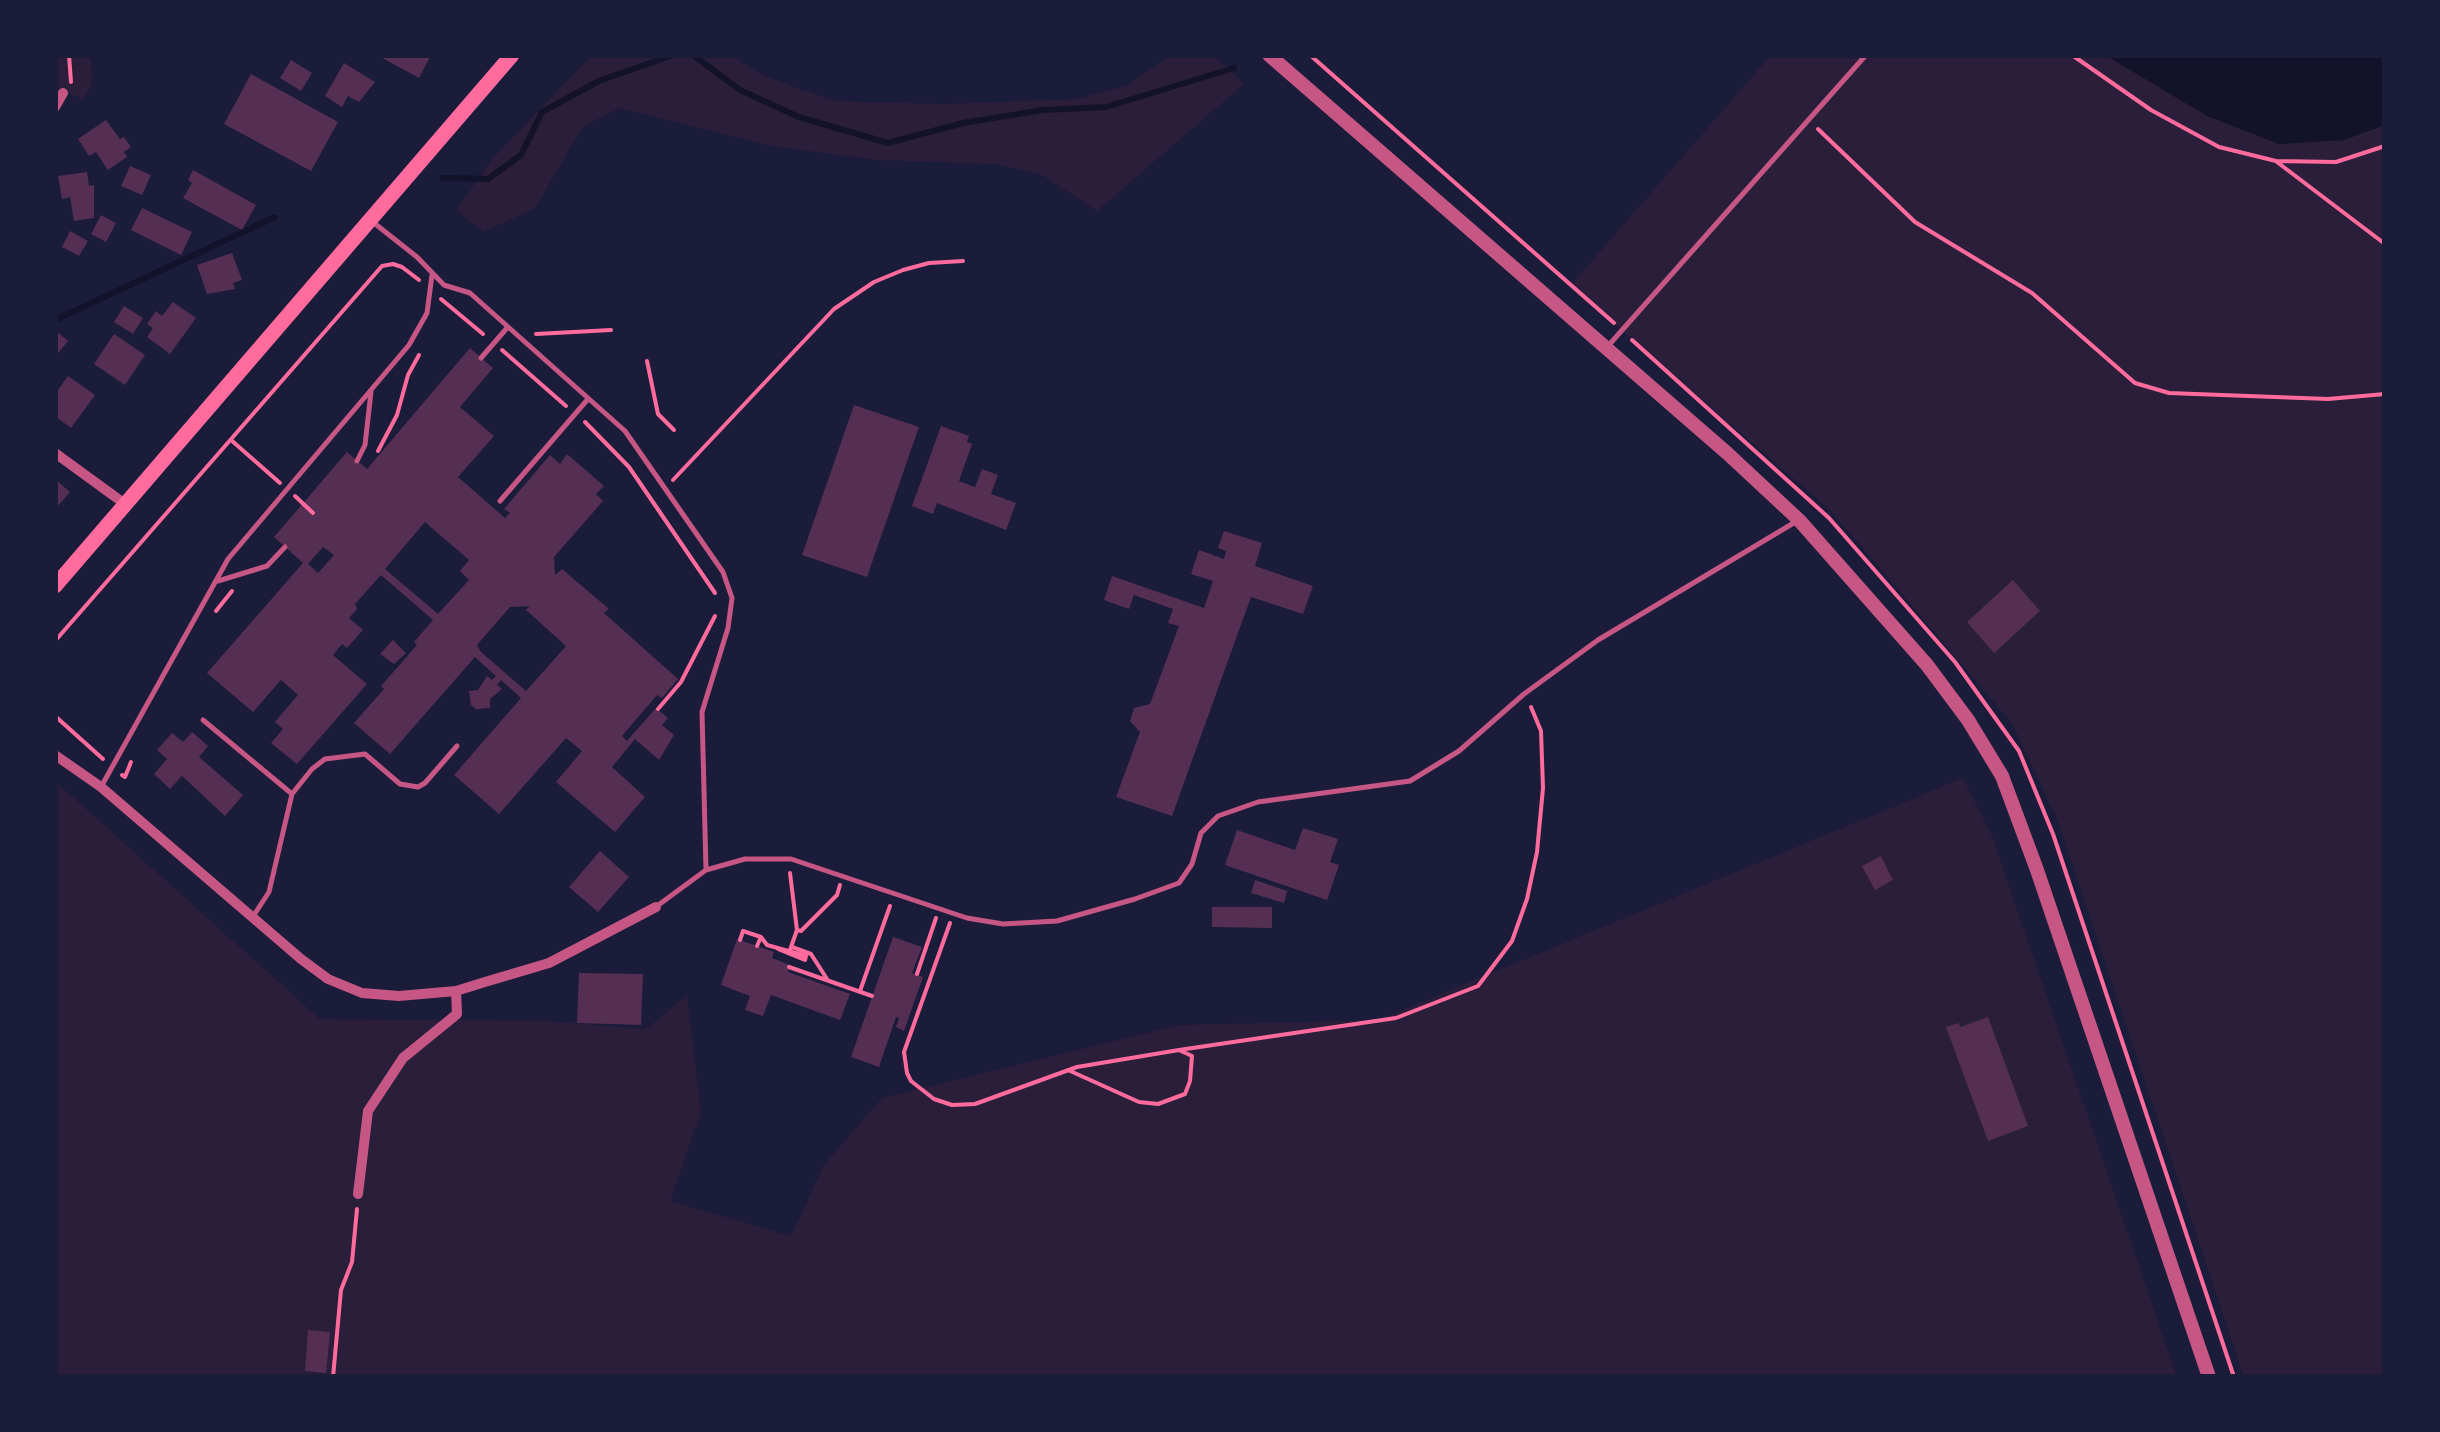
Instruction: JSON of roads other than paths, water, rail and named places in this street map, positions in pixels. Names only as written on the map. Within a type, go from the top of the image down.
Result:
[{"type":"main road","points":[[55,586],[512,55]]},
{"type":"street","points":[[1269,55],[1800,520],[1927,666],[1968,720],[2002,776],[2210,1377]]},
{"type":"street","points":[[55,107],[62,93]]},
{"type":"street","points":[[55,453],[125,504]]},
{"type":"street","points":[[55,756],[101,787],[252,918],[344,988],[382,996],[456,991],[550,964],[656,907]]},
{"type":"street","points":[[358,1194],[368,1111],[403,1058],[457,1014],[456,991]]},
{"type":"lane","points":[[1606,348],[1866,55]]},
{"type":"lane","points":[[372,221],[444,284],[470,292],[625,431],[723,572],[732,598],[728,628],[702,712],[706,870]]},
{"type":"lane","points":[[101,787],[228,559],[408,344],[427,313],[432,275]]},
{"type":"lane","points":[[481,358],[508,328]]},
{"type":"lane","points":[[357,461],[365,445],[371,389]]},
{"type":"lane","points":[[500,501],[588,399]]},
{"type":"lane","points":[[656,907],[706,870],[746,859],[791,859],[940,909],[1003,924],[1057,921],[1179,883],[1192,864],[1200,833],[1218,816],[1258,802],[1410,780],[1459,751],[1508,708],[1598,640],[1800,520]]},
{"type":"lane","points":[[216,581],[266,566],[284,546]]},
{"type":"lane","points":[[203,720],[292,794]]},
{"type":"lane","points":[[252,918],[269,892],[292,794],[312,769],[325,759],[365,754],[400,784],[418,787],[457,746]]},
{"type":"waterway","points":[[443,178],[488,179],[521,155],[542,112],[599,81],[673,55]]},
{"type":"waterway","points":[[693,55],[740,90],[799,117],[888,143],[963,123],[1043,110],[1106,107],[1234,68]]},
{"type":"waterway","points":[[55,320],[275,217]]}]
